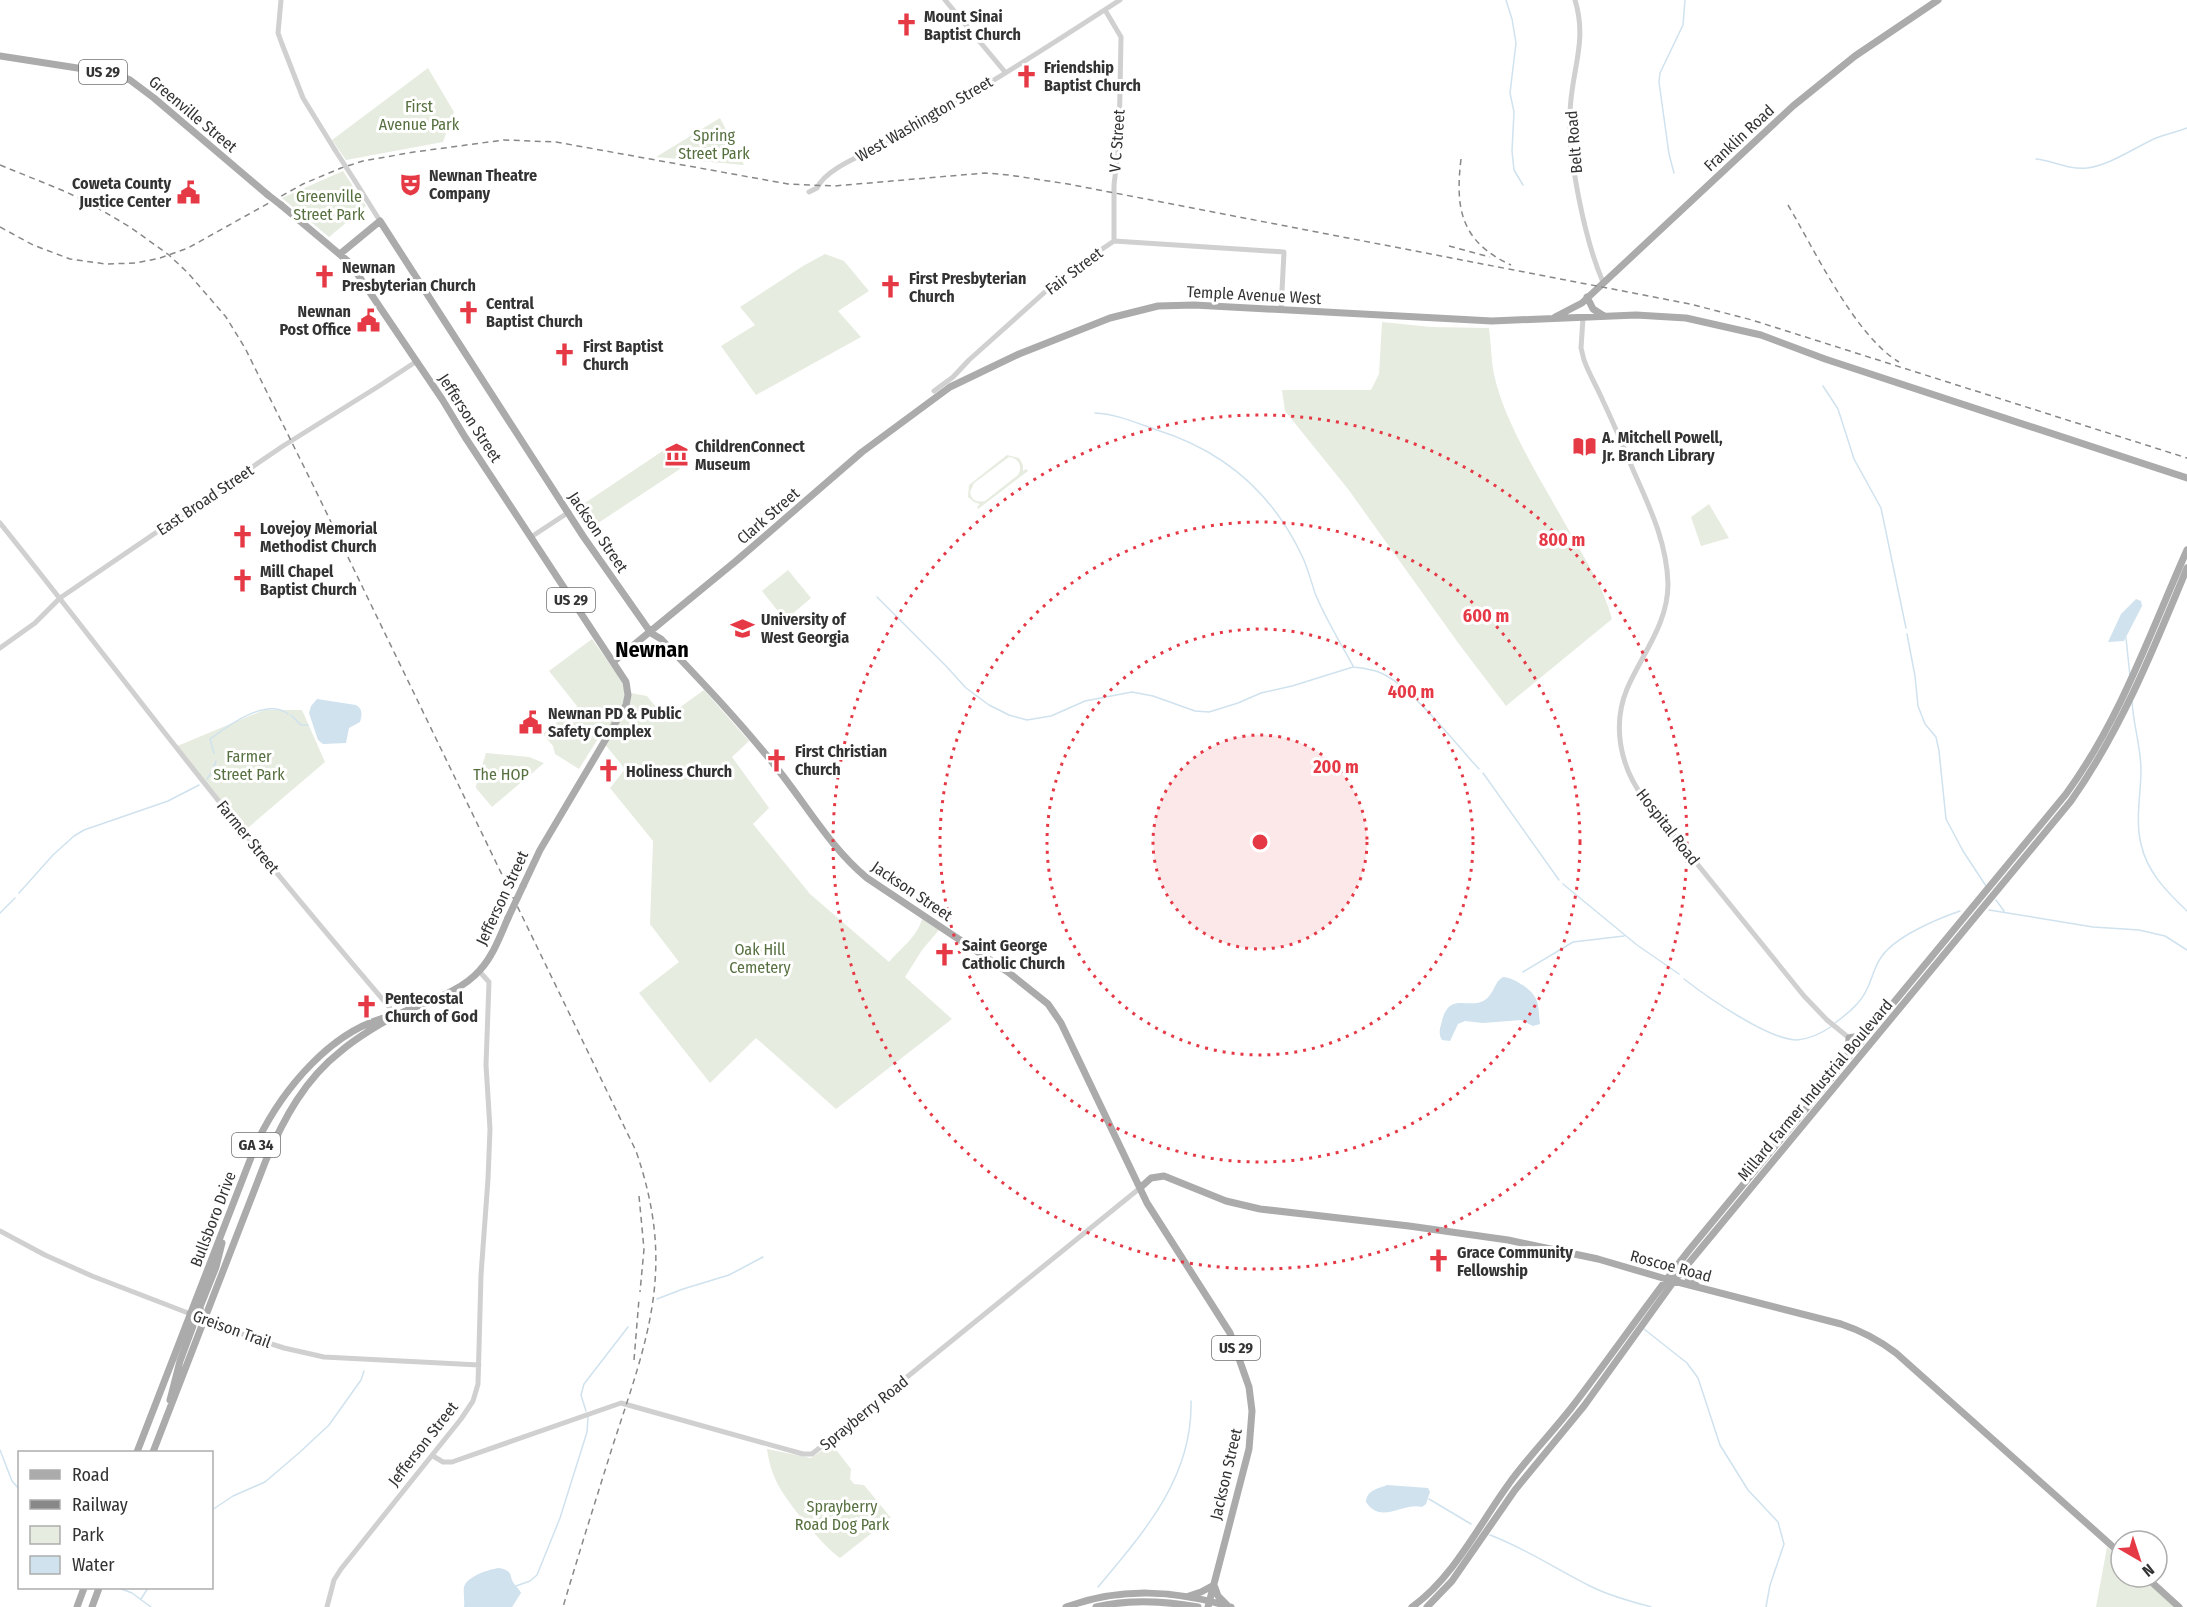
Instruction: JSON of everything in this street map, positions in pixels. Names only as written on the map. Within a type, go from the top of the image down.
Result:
[{"type":"main road","name":"Franklin Road","points":[[1553,319],[1575,308],[1792,106],[1855,56],[1938,0]]},
{"type":"main road","name":"Greenville Street","points":[[0,56],[116,74],[126,78],[268,195],[343,252]]},
{"type":"main road","points":[[343,252],[380,221]]},
{"type":"main road","name":"Jackson Street","points":[[380,221],[569,512],[651,633],[661,639],[728,712],[781,774],[838,850],[859,872],[987,957],[1048,1004],[1067,1033],[1157,1220],[1226,1324],[1249,1387],[1252,1411],[1249,1449],[1208,1604]]},
{"type":"main road","name":"Jefferson Street","points":[[343,252],[417,361],[627,685],[626,705],[540,850],[492,953],[479,971]]},
{"type":"main road","points":[[1587,297],[1593,309],[1604,316]]},
{"type":"main road","points":[[1582,318],[1587,297]]},
{"type":"main road","name":"Temple Avenue West","points":[[938,392],[1049,341],[1110,318],[1158,306],[1194,305],[1492,321],[1636,315],[1686,318],[1761,335],[1825,359],[2187,478]]},
{"type":"main road","name":"Clark Street","points":[[613,662],[651,633],[862,452],[938,392]]},
{"type":"main road","name":"Millard Farmer Industrial Boulevard","points":[[1413,1607],[1448,1573],[1508,1484],[1570,1410],[1655,1292],[2037,831],[2081,774],[2110,724],[2187,550]]},
{"type":"main road","name":"Millard Farmer Industrial Boulevard","points":[[1427,1607],[1452,1581],[1515,1490],[1584,1406],[1674,1281],[2038,841],[2085,780],[2124,711],[2187,568]]},
{"type":"main road","name":"Bullsboro Drive","points":[[153,1451],[266,1160],[288,1113],[306,1086],[336,1054],[396,1016],[457,987],[479,971]]},
{"type":"main road","name":"Bullsboro Drive","points":[[136,1451],[257,1142],[272,1114],[292,1086],[319,1057],[338,1042],[380,1018],[396,1016]]},
{"type":"main road","points":[[1847,1058],[1849,1038],[1859,1036],[1874,1027]]},
{"type":"main road","name":"Roscoe Road","points":[[1140,1188],[1151,1179],[1164,1176],[1238,1205],[1508,1240],[1598,1259],[1841,1324],[1878,1340],[1896,1353],[2109,1543]]},
{"type":"main road","points":[[204,1320],[200,1307],[216,1268],[224,1229]]},
{"type":"main road","points":[[1686,1267],[1688,1278],[1699,1287]]},
{"type":"main road","points":[[1648,1274],[1652,1279],[1655,1292]]},
{"type":"main road","points":[[167,1416],[175,1378],[193,1326],[190,1314]]},
{"type":"main road","points":[[1188,1596],[1214,1585],[1218,1596],[1230,1607]]},
{"type":"main road","points":[[76,1607],[83,1589]]},
{"type":"main road","points":[[92,1607],[98,1589]]},
{"type":"main road","points":[[2159,1589],[2179,1607]]},
{"type":"main road","points":[[1066,1607],[1098,1597],[1129,1593],[1159,1593],[1188,1596],[1208,1604],[1230,1607]]},
{"type":"main road","points":[[1095,1607],[1146,1601],[1198,1607]]},
{"type":"street","points":[[281,0],[278,33],[303,98],[380,221]]},
{"type":"street","points":[[945,0],[1005,72]]},
{"type":"street","name":"West Washington Street","points":[[809,192],[817,188],[820,181],[841,166],[939,112],[1065,37],[1120,0]]},
{"type":"street","name":"Belt Road","points":[[1575,0],[1581,16],[1581,39],[1571,102],[1572,147],[1588,237],[1603,282]]},
{"type":"street","name":"V C Street","points":[[1105,10],[1121,37],[1119,143],[1114,185],[1114,241]]},
{"type":"street","name":"Fair Street","points":[[938,392],[1065,274],[1114,241],[1284,252],[1281,310]]},
{"type":"street","name":"Hospital Road","points":[[1582,318],[1581,348],[1584,360],[1652,511],[1666,560],[1668,586],[1660,623],[1650,647],[1627,688],[1622,706],[1620,734],[1624,760],[1642,796],[1804,996],[1827,1020],[1865,1051]]},
{"type":"street","name":"East Broad Street","points":[[0,648],[28,630],[60,598],[278,449],[417,361]]},
{"type":"street","points":[[531,537],[569,512]]},
{"type":"street","name":"Farmer Street","points":[[0,523],[242,831],[396,1016]]},
{"type":"street","name":"Jefferson Street","points":[[327,1607],[330,1590],[341,1569],[433,1456],[473,1401],[478,1384],[489,1128],[486,1065],[489,982],[479,971]]},
{"type":"street","name":"Sprayberry Road","points":[[433,1456],[443,1462],[452,1462],[621,1403],[803,1454],[812,1454],[1140,1188]]},
{"type":"street","name":"Greison Trail","points":[[0,1231],[92,1276],[253,1338],[304,1353],[324,1357],[479,1365]]},
{"type":"green space","name":"First Avenue Park","points":[[428,68],[454,112],[443,142],[346,160],[332,140]]},
{"type":"green space","name":"Spring Street Park","points":[[720,118],[744,165],[656,157]]},
{"type":"green space","name":"Greenville Street Park","points":[[343,171],[366,206],[329,237],[282,198]]},
{"type":"green space","points":[[825,254],[844,261],[869,291],[838,311],[861,337],[756,395],[721,346],[755,325],[740,307]]},
{"type":"green space","points":[[1382,322],[1431,327],[1489,328],[1494,374],[1516,435],[1595,576],[1609,608],[1612,619],[1506,706],[1348,489],[1285,411],[1282,390],[1371,390],[1379,374]]},
{"type":"green space","points":[[667,448],[680,469],[589,529],[576,509]]},
{"type":"green space","points":[[1007,455],[1019,458],[1023,471],[1026,469],[1028,471],[978,509],[980,504],[968,497],[969,485]],"holes":[[[1009,457],[1018,461],[1020,466],[1018,475],[985,501],[973,499],[970,492],[974,483]]]},
{"type":"green space","points":[[1709,504],[1729,538],[1701,546],[1691,517]]},
{"type":"green space","points":[[788,570],[811,598],[785,620],[762,591]]},
{"type":"green space","name":"Oak Hill Cemetery","points":[[592,639],[622,681],[625,692],[647,696],[665,718],[704,690],[749,741],[732,757],[769,808],[753,824],[810,894],[889,962],[913,937],[922,919],[939,930],[922,950],[905,977],[952,1019],[836,1109],[756,1038],[710,1083],[639,993],[679,962],[650,924],[653,841],[610,788],[625,769],[599,737],[579,769],[555,754],[553,746],[543,734],[577,706],[549,671]]},
{"type":"green space","name":"Farmer Street Park","points":[[264,710],[302,710],[325,762],[243,832],[175,747]]},
{"type":"green space","name":"The HOP","points":[[486,753],[529,757],[544,763],[492,807],[476,788]]},
{"type":"green space","name":"Sprayberry Road Dog Park","points":[[830,1445],[851,1469],[850,1479],[854,1484],[864,1485],[891,1518],[840,1558],[817,1536],[786,1498],[770,1465],[767,1449],[811,1458]]},
{"type":"green space","points":[[2107,1547],[2109,1549],[2109,1589],[2156,1589],[2176,1607],[2096,1607]]},
{"type":"water","points":[[2136,599],[2141,601],[2142,606],[2124,641],[2108,642],[2121,614]]},
{"type":"water","points":[[317,699],[356,705],[360,708],[360,722],[349,728],[346,743],[323,744],[318,740],[309,713]]},
{"type":"water","points":[[1503,977],[1521,984],[1534,995],[1538,1004],[1540,1024],[1533,1026],[1521,1020],[1483,1023],[1465,1021],[1458,1024],[1450,1041],[1442,1040],[1440,1028],[1449,1006],[1460,1003],[1479,1003],[1485,1000]]},
{"type":"water","points":[[1387,1485],[1428,1488],[1430,1492],[1426,1504],[1422,1507],[1378,1512],[1366,1502],[1368,1495],[1373,1490]]},
{"type":"water","points":[[499,1568],[509,1573],[521,1593],[512,1607],[464,1607],[466,1583],[479,1574]]},
{"type":"waterway","points":[[1506,0],[1516,43],[1510,93],[1514,112],[1512,151],[1514,170],[1523,185]]},
{"type":"waterway","points":[[1674,173],[1669,154],[1659,82],[1660,73],[1683,25],[1685,0]]},
{"type":"waterway","points":[[2036,159],[2074,168],[2087,168],[2113,160],[2156,138],[2187,128]]},
{"type":"waterway","points":[[1823,386],[1838,409],[1854,459],[1881,508],[1906,628]]},
{"type":"waterway","points":[[1095,413],[1126,419],[1204,450],[1225,463],[1261,494],[1291,535],[1305,562],[1323,612],[1353,666]]},
{"type":"waterway","points":[[877,597],[966,688],[989,705],[1009,715],[1027,720],[1051,716],[1085,701],[1132,692],[1153,696],[1195,711],[1209,712],[1261,693],[1353,667],[1381,673],[1406,690],[1433,716],[1479,769]]},
{"type":"waterway","points":[[1907,634],[1918,706],[1925,724],[1936,737],[1939,751],[1946,819],[1963,851],[1986,886]]},
{"type":"waterway","points":[[2126,638],[2130,676]]},
{"type":"waterway","points":[[2132,701],[2141,761],[2138,816],[2141,844],[2153,872],[2165,889],[2187,911]]},
{"type":"waterway","points":[[214,753],[210,739],[248,715],[269,709],[288,714]]},
{"type":"waterway","points":[[291,715],[301,725],[308,725]]},
{"type":"waterway","points":[[207,779],[216,761]]},
{"type":"waterway","points":[[1483,773],[1559,880]]},
{"type":"waterway","points":[[19,893],[53,855],[74,836],[84,830],[168,801],[199,785]]},
{"type":"waterway","points":[[1563,884],[1637,945],[1679,974]]},
{"type":"waterway","points":[[0,913],[15,898]]},
{"type":"waterway","points":[[1996,900],[2004,911]]},
{"type":"waterway","points":[[1989,910],[2093,927],[2139,930],[2165,936],[2187,950]]},
{"type":"waterway","points":[[1835,1023],[1861,999],[1878,962],[1886,951],[1916,930],[1960,911]]},
{"type":"waterway","points":[[1523,972],[1573,942],[1624,936]]},
{"type":"waterway","points":[[1684,979],[1739,1016],[1785,1038],[1797,1040],[1806,1038],[1832,1026]]},
{"type":"waterway","points":[[657,1299],[729,1275],[763,1257]]},
{"type":"waterway","points":[[586,1411],[581,1395],[584,1384],[628,1327]]},
{"type":"waterway","points":[[1644,1329],[1687,1363],[1698,1378],[1720,1445],[1748,1490],[1778,1522],[1784,1544],[1770,1585],[1766,1607]]},
{"type":"waterway","points":[[213,1509],[233,1496],[265,1482],[300,1452],[329,1425],[361,1380],[364,1371]]},
{"type":"waterway","points":[[1098,1587],[1132,1546],[1162,1503],[1184,1455],[1191,1401]]},
{"type":"waterway","points":[[516,1586],[530,1581],[537,1575],[560,1518],[587,1432],[588,1417]]},
{"type":"waterway","points":[[0,1450],[12,1481],[18,1488]]},
{"type":"waterway","points":[[1429,1499],[1471,1524]]},
{"type":"waterway","points":[[1490,1535],[1528,1552],[1597,1590],[1651,1607]]},
{"type":"waterway","points":[[122,1589],[132,1593],[151,1607]]},
{"type":"waterway","points":[[141,1599],[147,1589]]},
{"type":"railway","points":[[0,227],[33,245],[70,259],[106,264],[136,263],[160,258],[188,248],[303,184],[341,168],[363,161],[414,152],[504,140],[556,142],[788,184],[834,186],[985,173],[1009,175],[1068,184],[1690,304],[1752,320],[2187,458]]},
{"type":"railway","points":[[1461,159],[1459,193],[1465,222],[1481,246],[1511,265]]},
{"type":"railway","points":[[0,165],[64,191],[130,227],[169,255],[188,273],[226,317],[245,348],[313,485],[636,1151],[648,1192],[654,1230],[656,1266],[653,1300],[647,1334],[637,1369],[563,1607]]},
{"type":"railway","points":[[1788,205],[1851,312],[1883,350],[1899,362]]},
{"type":"railway","points":[[1449,246],[1490,257]]},
{"type":"railway","points":[[639,1196],[644,1249],[640,1292]]},
{"type":"railway","points":[[634,1360],[639,1299]]},
{"type":"place","name":"Mount Sinai Baptist Church","points":[[906,25]]},
{"type":"place","name":"Friendship Baptist Church","points":[[1026,76]]},
{"type":"place","name":"Newnan Theatre Company","points":[[411,184]]},
{"type":"place","name":"Coweta County Justice Center","points":[[189,192]]},
{"type":"place","name":"Newnan Presbyterian Church","points":[[324,276]]},
{"type":"place","name":"First Presbyterian Church","points":[[891,287]]},
{"type":"place","name":"Central Baptist Church","points":[[468,312]]},
{"type":"place","name":"Newnan Post Office","points":[[369,320]]},
{"type":"place","name":"First Baptist Church","points":[[565,355]]},
{"type":"place","name":"A. Mitchell Powell, Jr. Branch Library","points":[[1584,446]]},
{"type":"place","name":"ChildrenConnect Museum","points":[[677,455]]},
{"type":"place","name":"Lovejoy Memorial Methodist Church","points":[[242,537]]},
{"type":"place","name":"Mill Chapel Baptist Church","points":[[242,580]]},
{"type":"place","name":"University of West Georgia","points":[[743,628]]},
{"type":"place","name":"Newnan PD & Public Safety Complex","points":[[530,722]]},
{"type":"place","name":"First Christian Church","points":[[777,760]]},
{"type":"place","name":"Holiness Church","points":[[608,771]]},
{"type":"place","name":"Saint George Catholic Church","points":[[944,954]]},
{"type":"place","name":"Pentecostal Church of God","points":[[367,1007]]},
{"type":"place","name":"Grace Community Fellowship","points":[[1439,1261]]},
{"type":"district","name":"Newnan","points":[[652,649]]}]
